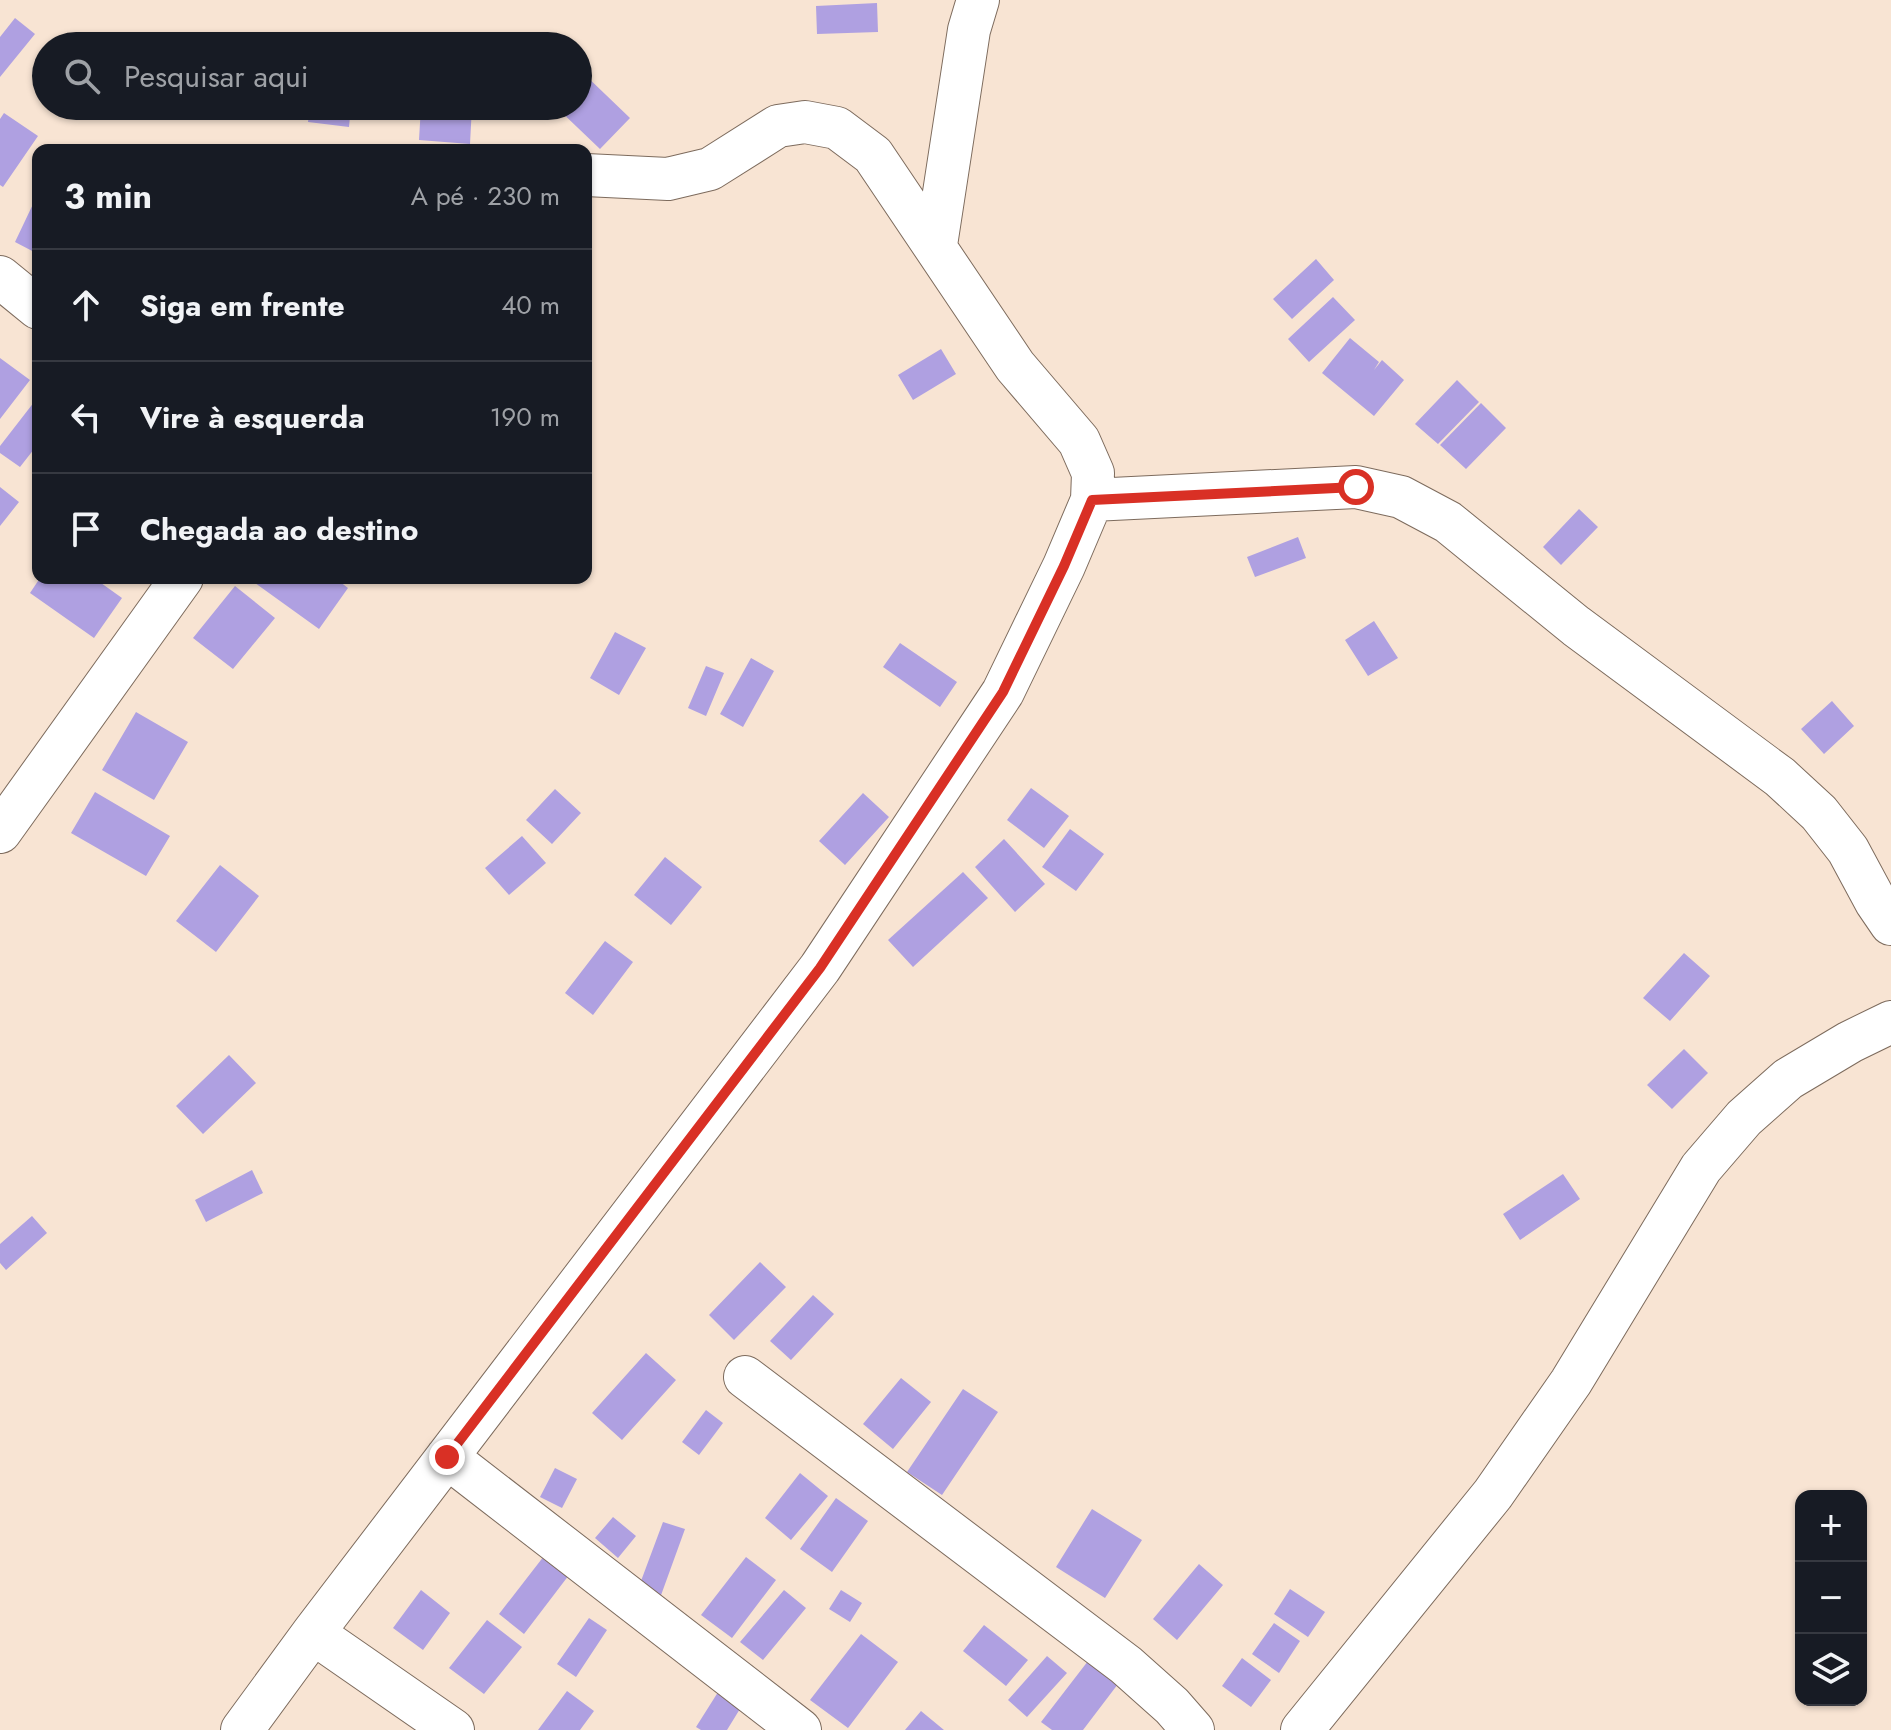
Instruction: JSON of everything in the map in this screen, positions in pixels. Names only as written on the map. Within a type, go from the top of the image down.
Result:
[{"type":"street","points":[[936,245],[969,30],[978,0]]},
{"type":"street","points":[[242,1730],[820,968],[1003,692],[1092,500],[1093,473],[1079,441],[1015,366],[873,155],[837,128],[805,122],[778,126],[710,169],[668,179],[592,175]]},
{"type":"street","points":[[0,277],[32,303]]},
{"type":"street","points":[[1092,500],[1356,487],[1401,497],[1448,522],[1576,626],[1780,777],[1819,813],[1848,850],[1891,924]]},
{"type":"street","points":[[0,832],[178,584]]},
{"type":"street","points":[[1302,1730],[1493,1494],[1571,1382],[1701,1168],[1744,1118],[1788,1079],[1891,1022]]},
{"type":"street","points":[[745,1377],[1126,1665],[1172,1706],[1193,1730]]},
{"type":"street","points":[[447,1457],[800,1730]]},
{"type":"street","points":[[313,1633],[453,1730]]},
{"type":"building","points":[[877,3],[878,32],[817,34],[816,6]]},
{"type":"building","points":[[15,18],[32,32],[32,38],[0,77],[0,37]]},
{"type":"building","points":[[592,82],[630,118],[600,149],[570,120],[592,120]]},
{"type":"building","points":[[4,113],[38,136],[3,187],[0,185],[0,119]]},
{"type":"building","points":[[308,120],[350,120],[349,127]]},
{"type":"building","points":[[420,120],[471,120],[470,144],[419,140]]},
{"type":"building","points":[[32,206],[32,251],[15,242]]},
{"type":"building","points":[[1316,259],[1334,280],[1292,319],[1273,299]]},
{"type":"building","points":[[1333,297],[1355,320],[1309,362],[1288,339]]},
{"type":"building","points":[[1350,338],[1379,362],[1374,370],[1382,360],[1404,380],[1374,416],[1322,373]]},
{"type":"building","points":[[941,349],[956,374],[913,400],[898,375]]},
{"type":"building","points":[[0,358],[30,380],[0,419]]},
{"type":"building","points":[[1457,380],[1479,402],[1438,444],[1415,424]]},
{"type":"building","points":[[1481,403],[1506,428],[1466,469],[1440,445]]},
{"type":"building","points":[[32,405],[32,452],[20,467],[0,453],[0,446]]},
{"type":"building","points":[[0,487],[19,502],[0,526]]},
{"type":"building","points":[[1579,509],[1598,527],[1561,565],[1543,547]]},
{"type":"building","points":[[1298,537],[1306,558],[1255,577],[1247,557]]},
{"type":"building","points":[[36,584],[102,584],[122,598],[94,638],[30,593]]},
{"type":"building","points":[[256,584],[343,584],[348,588],[319,629]]},
{"type":"building","points":[[235,586],[275,618],[233,669],[193,638]]},
{"type":"building","points":[[1374,621],[1398,658],[1368,676],[1345,640]]},
{"type":"building","points":[[615,632],[646,648],[619,695],[590,678]]},
{"type":"building","points":[[900,643],[957,682],[940,707],[883,667]]},
{"type":"building","points":[[751,658],[774,671],[743,727],[720,714]]},
{"type":"building","points":[[706,666],[724,673],[706,716],[688,708]]},
{"type":"building","points":[[1832,701],[1854,726],[1824,754],[1801,729]]},
{"type":"building","points":[[136,712],[188,742],[154,800],[102,770]]},
{"type":"building","points":[[1031,788],[1069,816],[1044,848],[1007,820]]},
{"type":"building","points":[[555,789],[581,813],[552,844],[526,820]]},
{"type":"building","points":[[95,792],[170,836],[146,876],[71,833]]},
{"type":"building","points":[[863,793],[889,817],[845,865],[819,841]]},
{"type":"building","points":[[1070,829],[1104,854],[1076,891],[1042,867]]},
{"type":"building","points":[[522,836],[546,863],[509,895],[485,868]]},
{"type":"building","points":[[1004,839],[1045,884],[1015,912],[975,867]]},
{"type":"building","points":[[665,857],[702,887],[671,925],[634,895]]},
{"type":"building","points":[[220,865],[259,896],[216,952],[176,921]]},
{"type":"building","points":[[963,872],[988,898],[913,967],[888,940]]},
{"type":"building","points":[[605,941],[633,962],[593,1015],[565,993]]},
{"type":"building","points":[[1684,953],[1710,976],[1670,1021],[1643,998]]},
{"type":"building","points":[[1684,1049],[1708,1073],[1672,1109],[1647,1085]]},
{"type":"building","points":[[229,1055],[256,1083],[203,1134],[176,1106]]},
{"type":"building","points":[[252,1170],[263,1193],[206,1222],[195,1200]]},
{"type":"building","points":[[1563,1174],[1580,1199],[1520,1240],[1503,1214]]},
{"type":"building","points":[[32,1216],[47,1233],[6,1270],[0,1263],[0,1244]]},
{"type":"building","points":[[760,1262],[786,1287],[734,1340],[709,1315]]},
{"type":"building","points":[[813,1295],[834,1314],[791,1360],[770,1341]]},
{"type":"building","points":[[646,1353],[676,1380],[622,1440],[592,1413]]},
{"type":"building","points":[[901,1378],[931,1402],[893,1449],[863,1424]]},
{"type":"building","points":[[963,1389],[998,1412],[942,1495],[907,1472]]},
{"type":"building","points":[[706,1410],[723,1423],[699,1455],[682,1442]]},
{"type":"building","points":[[555,1468],[577,1479],[562,1508],[540,1497]]},
{"type":"building","points":[[800,1473],[828,1496],[791,1540],[765,1518]]},
{"type":"building","points":[[836,1498],[868,1521],[832,1572],[800,1549]]},
{"type":"building","points":[[1092,1509],[1142,1540],[1105,1598],[1056,1567]]},
{"type":"building","points":[[613,1517],[636,1536],[618,1558],[595,1538]]},
{"type":"building","points":[[663,1522],[685,1529],[660,1598],[638,1589]]},
{"type":"building","points":[[544,1556],[569,1575],[524,1634],[499,1614]]},
{"type":"building","points":[[746,1557],[776,1580],[732,1638],[701,1615]]},
{"type":"building","points":[[1199,1564],[1223,1585],[1177,1640],[1153,1619]]},
{"type":"building","points":[[1290,1589],[1325,1612],[1308,1637],[1274,1614]]},
{"type":"building","points":[[421,1590],[450,1613],[423,1650],[393,1628]]},
{"type":"building","points":[[784,1590],[806,1608],[763,1660],[740,1642]]},
{"type":"building","points":[[841,1590],[862,1603],[850,1622],[829,1609]]},
{"type":"building","points":[[589,1618],[607,1630],[576,1677],[557,1664]]},
{"type":"building","points":[[487,1620],[522,1647],[484,1694],[449,1668]]},
{"type":"building","points":[[1274,1623],[1300,1641],[1279,1673],[1252,1654]]},
{"type":"building","points":[[984,1625],[1028,1660],[1006,1686],[963,1651]]},
{"type":"building","points":[[861,1634],[898,1662],[848,1728],[810,1700]]},
{"type":"building","points":[[1047,1656],[1067,1673],[1027,1717],[1008,1700]]},
{"type":"building","points":[[1242,1658],[1271,1680],[1251,1707],[1222,1686]]},
{"type":"building","points":[[1088,1661],[1118,1684],[1083,1730],[1052,1730],[1041,1722]]},
{"type":"building","points":[[720,1689],[743,1704],[727,1730],[701,1730],[696,1727]]},
{"type":"building","points":[[567,1691],[594,1711],[580,1730],[538,1730]]},
{"type":"building","points":[[921,1711],[944,1730],[905,1730]]},
{"type":"route","points":[[447,1457],[820,968],[1003,692],[1092,500],[1356,487]]}]
